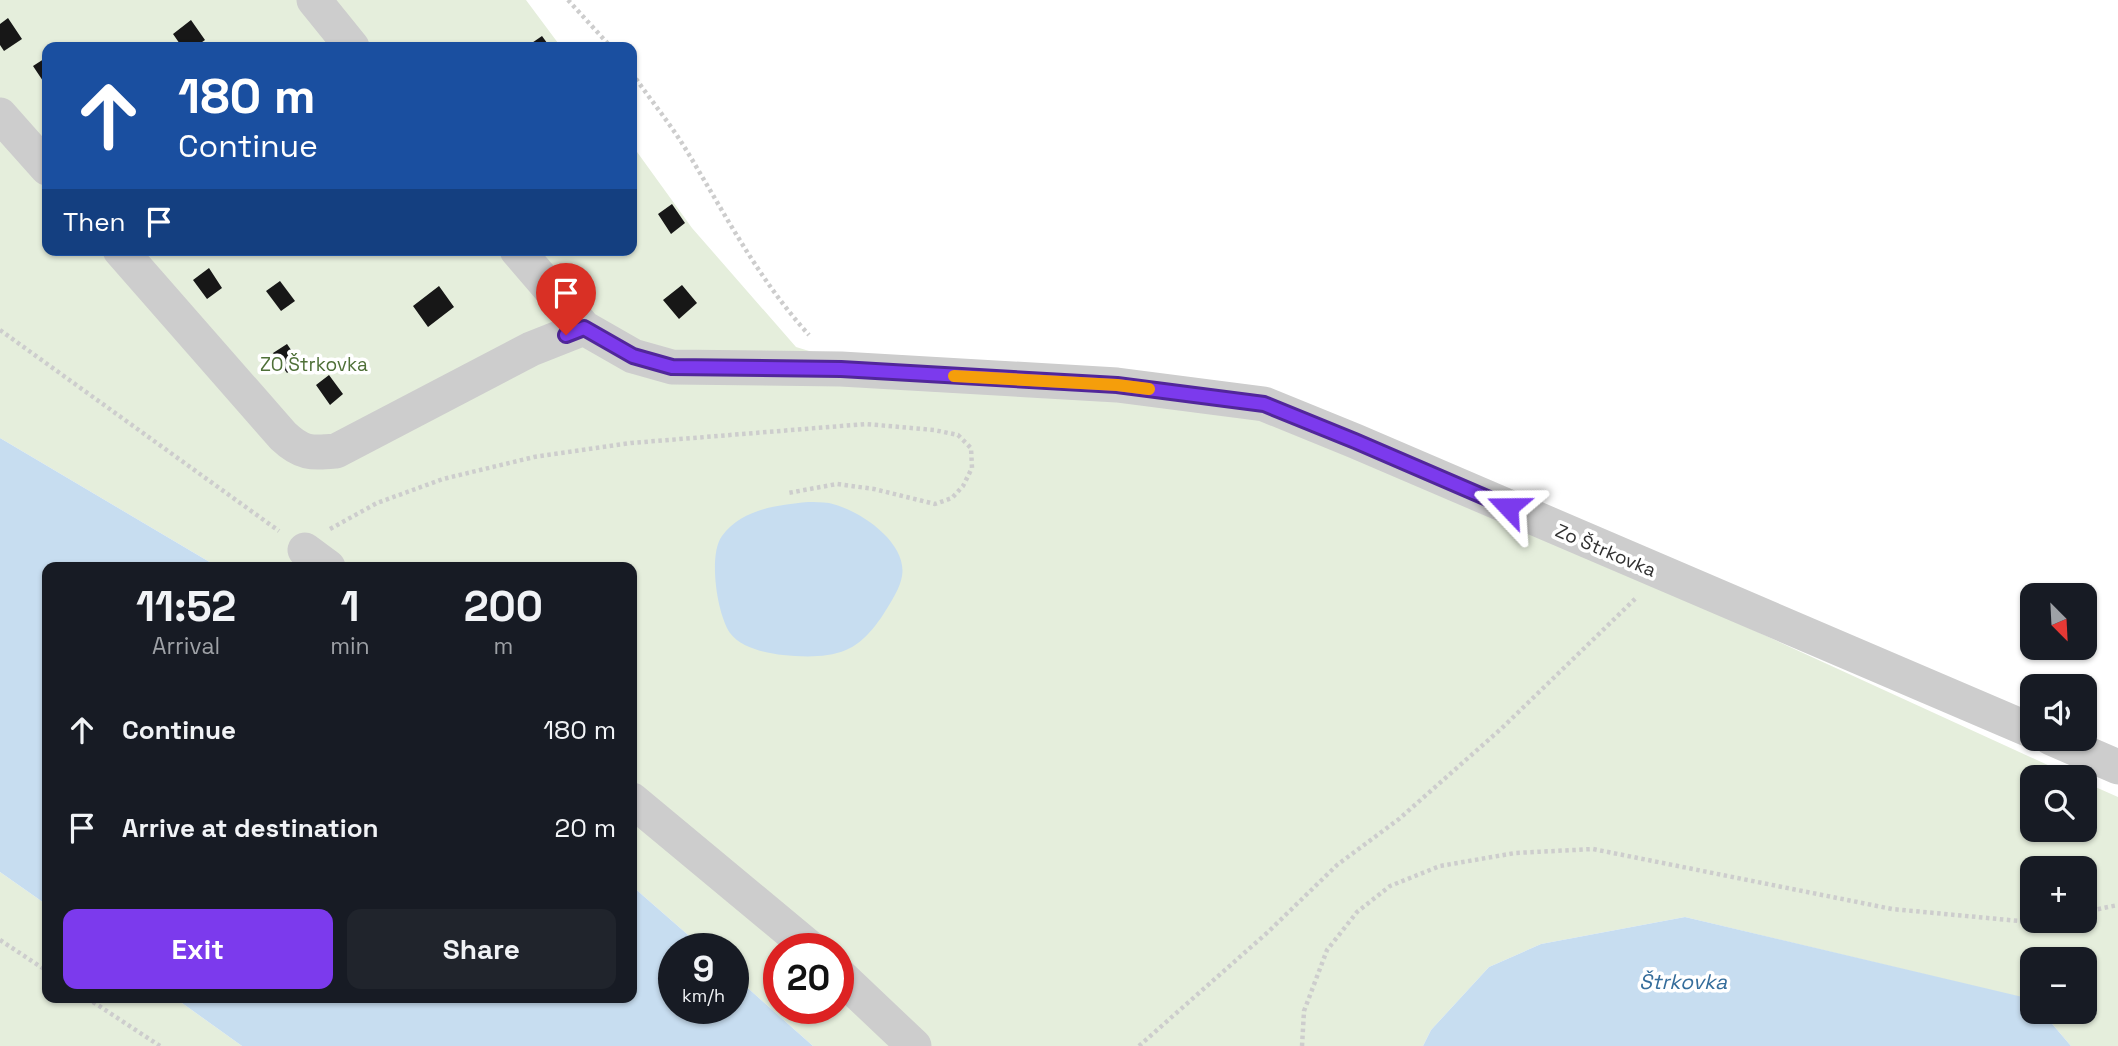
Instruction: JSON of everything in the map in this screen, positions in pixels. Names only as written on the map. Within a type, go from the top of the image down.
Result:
[{"type":"lane","points":[[314,0],[348,42]]},
{"type":"lane","points":[[0,115],[42,162]]},
{"type":"lane","points":[[125,256],[283,436],[294,446],[312,453],[336,451],[531,349],[584,328]]},
{"type":"lane","name":"Zo Štrkovka","points":[[522,256],[584,328],[633,356],[672,367],[841,369],[1117,385],[1264,404],[2020,725]]},
{"type":"lane","points":[[2080,751],[2118,767]]},
{"type":"lane","points":[[637,804],[792,933]]},
{"type":"lane","points":[[854,989],[914,1046]]},
{"type":"path","points":[[568,0],[606,42]]},
{"type":"path","points":[[637,81],[683,145],[747,254],[796,321],[841,369]]},
{"type":"path","points":[[0,330],[317,559],[330,528],[377,503],[443,479],[534,457],[631,443],[866,424],[946,432],[958,435],[971,448],[972,468],[963,486],[952,498],[934,504],[874,489],[837,484],[788,493]]},
{"type":"path","points":[[1139,1046],[1268,932],[1337,865],[1399,819],[1502,727],[1661,573]]},
{"type":"path","points":[[1302,1046],[1304,1011],[1327,950],[1357,912],[1390,886],[1440,866],[1502,855],[1593,849],[1892,909],[2020,921]]},
{"type":"path","points":[[2097,909],[2118,905]]},
{"type":"path","points":[[0,940],[42,968]]},
{"type":"path","points":[[95,1003],[160,1046]]},
{"type":"green space","name":"ZO Štrkovka","points":[[0,0],[526,0],[557,42],[42,42],[42,256],[637,256],[637,152],[692,228],[796,347],[888,375],[1242,407],[1349,445],[2048,765],[2020,765],[2020,842],[2097,842],[2097,788],[2118,797],[2118,1046],[2071,1046],[2052,1024],[2097,1024],[2097,947],[2020,947],[2020,997],[1685,917],[1541,944],[1489,967],[1431,1030],[1423,1046],[813,1046],[788,1024],[854,1024],[854,933],[763,933],[763,1002],[749,989],[749,933],[686,933],[637,890],[637,562],[210,562],[0,438]]},
{"type":"green space","points":[[0,872],[42,901],[42,1003],[182,1003],[242,1046],[0,1046]]},
{"type":"water","points":[[0,438],[210,562],[42,562],[42,901],[0,872]]},
{"type":"water","points":[[808,502],[841,506],[879,529],[897,551],[902,563],[900,585],[874,627],[858,643],[846,650],[823,656],[807,656],[754,649],[735,638],[725,624],[716,584],[718,545],[730,527],[750,514],[772,507]]},
{"type":"water","points":[[637,890],[686,933],[658,933],[658,1024],[749,1024],[749,989],[763,1002],[763,1024],[788,1024],[813,1046],[242,1046],[182,1003],[637,1003]]},
{"type":"water","name":"Štrkovka","points":[[1685,917],[2020,996],[2020,1024],[2052,1024],[2071,1046],[1423,1046],[1431,1030],[1489,967],[1541,944]]},
{"type":"building","points":[[8,18],[22,39],[4,51],[0,45],[0,24]]},
{"type":"building","points":[[191,20],[205,40],[179,42],[173,34]]},
{"type":"building","points":[[542,36],[546,42],[533,42]]},
{"type":"building","points":[[42,60],[42,80],[33,66]]},
{"type":"building","points":[[672,204],[685,223],[671,234],[658,214]]},
{"type":"building","points":[[209,268],[222,288],[207,299],[193,280]]},
{"type":"building","points":[[280,281],[295,301],[281,311],[266,291]]},
{"type":"building","points":[[682,285],[697,303],[679,319],[663,300]]},
{"type":"building","points":[[439,286],[454,307],[428,327],[413,306]]},
{"type":"building","points":[[287,344],[300,363],[287,373],[273,353]]},
{"type":"building","points":[[329,375],[343,394],[330,405],[316,385]]},
{"type":"slow traffic","points":[[954,376],[1149,389]]},
{"type":"route","points":[[566,335],[584,328],[633,356],[672,367],[841,369],[1117,385],[1264,404],[1508,507]]}]
